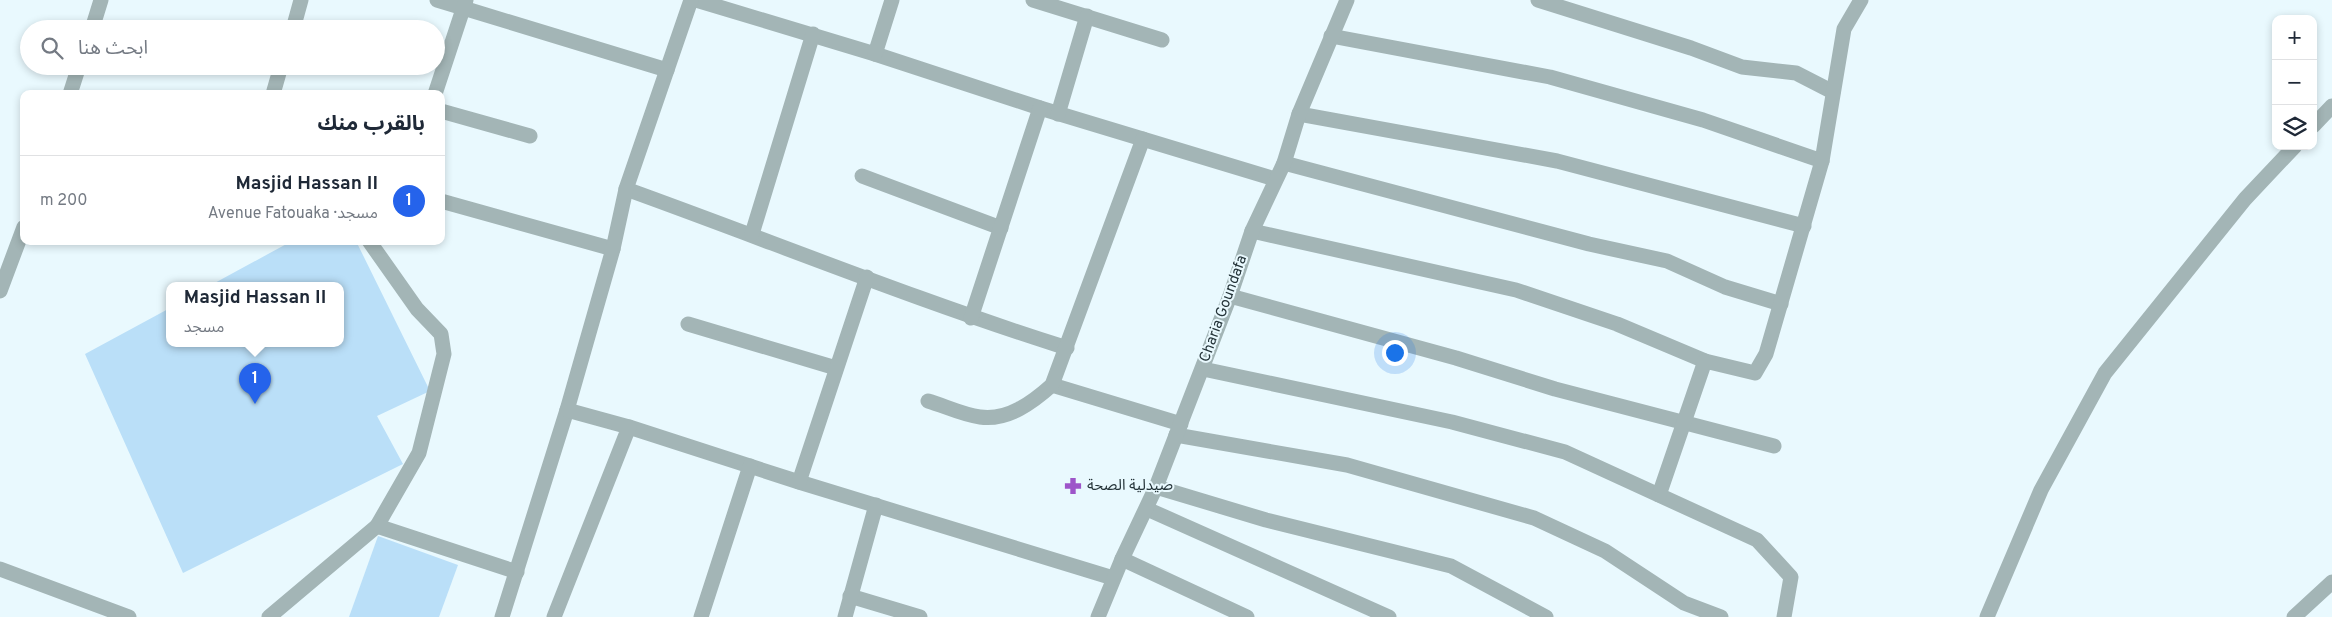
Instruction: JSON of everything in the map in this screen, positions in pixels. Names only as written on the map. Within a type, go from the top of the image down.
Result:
[{"type":"street","points":[[95,20],[101,0]]},
{"type":"street","points":[[296,20],[302,0]]},
{"type":"street","points":[[437,0],[464,4],[667,70]]},
{"type":"street","points":[[502,617],[568,410],[613,249],[626,189],[691,0]]},
{"type":"street","points":[[696,0],[813,34],[1058,114],[1275,179]]},
{"type":"street","points":[[875,54],[892,0]]},
{"type":"street","name":"Charia Goundafa","points":[[1098,617],[1113,578],[1156,487],[1203,369],[1252,231],[1284,163],[1299,114],[1347,0]]},
{"type":"street","points":[[1538,0],[1691,48],[1742,67],[1796,73],[1833,92]]},
{"type":"street","points":[[1252,231],[1516,290],[1617,324],[1705,361],[1755,373],[1766,354],[1822,161],[1844,29],[1861,0]]},
{"type":"street","points":[[1037,1],[1162,40]]},
{"type":"street","points":[[445,65],[464,4]]},
{"type":"street","points":[[1058,114],[1087,16]]},
{"type":"street","points":[[752,234],[813,34]]},
{"type":"street","points":[[1331,36],[1550,78],[1703,120],[1822,161]]},
{"type":"street","points":[[71,90],[76,75]]},
{"type":"street","points":[[274,90],[278,75]]},
{"type":"street","points":[[437,90],[442,75]]},
{"type":"street","points":[[2317,122],[2332,106]]},
{"type":"street","points":[[971,318],[1040,108]]},
{"type":"street","points":[[445,112],[530,136]]},
{"type":"street","points":[[1299,114],[1557,161],[1804,226]]},
{"type":"street","points":[[928,401],[980,417],[998,417],[1018,410],[1036,399],[1052,385],[1142,138]]},
{"type":"street","points":[[1987,617],[2042,490],[2105,373],[2245,199],[2291,150]]},
{"type":"street","points":[[1284,163],[1588,244],[1667,261],[1726,287],[1781,304]]},
{"type":"street","points":[[862,176],[1001,228]]},
{"type":"street","points":[[626,189],[752,234],[971,318],[1067,348]]},
{"type":"street","points":[[445,202],[613,249]]},
{"type":"street","points":[[0,291],[20,238]]},
{"type":"street","points":[[269,617],[377,526],[419,453],[444,354],[441,334],[416,309],[372,245]]},
{"type":"street","points":[[798,482],[867,277]]},
{"type":"street","points":[[1230,296],[1456,358],[1555,390],[1774,446]]},
{"type":"street","points":[[688,324],[836,368]]},
{"type":"street","points":[[1659,495],[1705,361]]},
{"type":"street","points":[[1203,369],[1452,422],[1565,452],[1757,540],[1791,577],[1784,617]]},
{"type":"street","points":[[1052,385],[1178,429],[1347,465],[1534,518],[1604,551],[1684,603],[1721,617]]},
{"type":"street","points":[[568,410],[629,427],[798,482],[1113,578]]},
{"type":"street","points":[[554,617],[629,427]]},
{"type":"street","points":[[701,617],[750,466]]},
{"type":"street","points":[[1156,487],[1266,520],[1451,566],[1546,617]]},
{"type":"street","points":[[845,617],[876,505]]},
{"type":"street","points":[[1147,509],[1388,617]]},
{"type":"street","points":[[377,526],[516,572]]},
{"type":"street","points":[[1122,559],[1247,617]]},
{"type":"street","points":[[0,569],[128,617]]},
{"type":"street","points":[[2294,617],[2332,582]]},
{"type":"street","points":[[850,596],[920,617]]},
{"type":"building","points":[[285,245],[358,245],[430,391],[377,416],[403,464],[183,573],[85,354],[166,310],[166,347],[344,347],[344,282],[217,282]]},
{"type":"building","points":[[378,536],[458,565],[439,617],[349,617]]},
{"type":"place","name":"Masjid Hassan II","points":[[255,404]]},
{"type":"place","name":"صيدلية الصحة","points":[[1073,486]]}]
